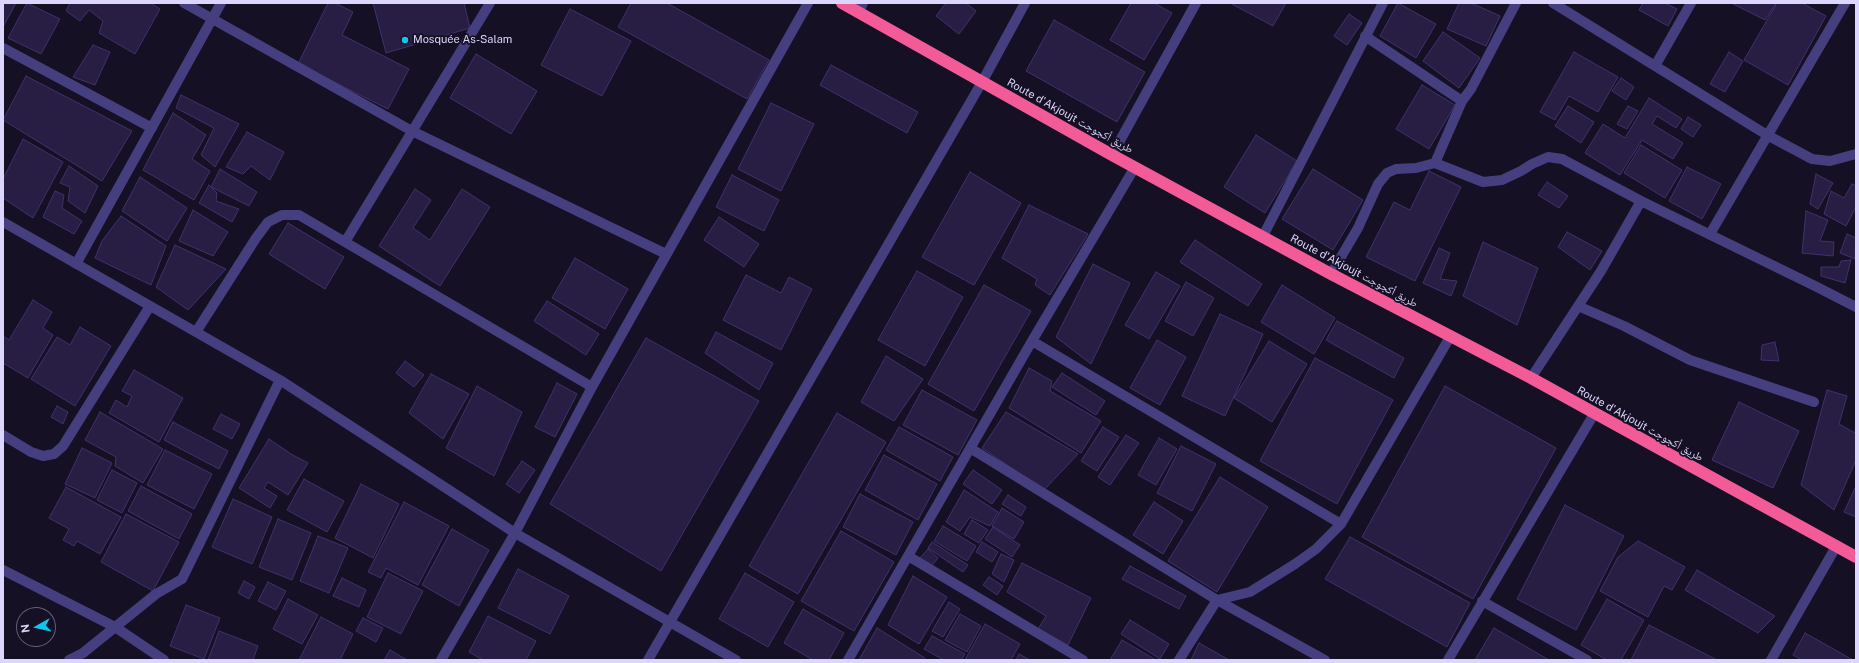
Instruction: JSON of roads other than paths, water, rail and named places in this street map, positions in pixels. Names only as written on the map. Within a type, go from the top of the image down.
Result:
[{"type":"highway","name":"Route d'Akjoujt طريق أكجوجت","points":[[842,3],[861,8],[982,82],[1112,155],[1331,274],[1530,378],[1837,545],[1856,557]]},
{"type":"street","points":[[184,3],[412,131],[666,254]]},
{"type":"street","points":[[76,264],[221,3]]},
{"type":"street","points":[[344,242],[490,3]]},
{"type":"street","points":[[441,660],[515,533],[592,387],[808,3]]},
{"type":"street","points":[[648,660],[982,82],[1025,3]]},
{"type":"street","points":[[1112,155],[1196,3]]},
{"type":"street","points":[[1263,236],[1383,3]]},
{"type":"street","points":[[1435,163],[1462,101],[1471,88],[1516,3]]},
{"type":"street","points":[[1553,3],[1767,136],[1812,159],[1830,161],[1856,154]]},
{"type":"street","points":[[1655,66],[1691,3]]},
{"type":"street","points":[[1710,234],[1845,3]]},
{"type":"street","points":[[1365,36],[1462,101]]},
{"type":"street","points":[[3,48],[152,128]]},
{"type":"street","points":[[1331,274],[1358,228],[1378,184],[1387,173],[1396,169],[1416,168],[1435,163],[1483,182],[1502,180],[1548,157],[1562,159],[1641,201],[1856,307]]},
{"type":"street","points":[[848,660],[1032,341],[1135,167]]},
{"type":"street","points":[[1530,378],[1601,271],[1641,201]]},
{"type":"street","points":[[196,332],[256,238],[268,222],[282,215],[299,215],[592,387]]},
{"type":"street","points":[[3,222],[280,380],[515,533],[669,623],[736,660]]},
{"type":"street","points":[[3,436],[31,452],[43,456],[54,454],[63,446],[150,306]]},
{"type":"street","points":[[1578,306],[1624,326],[1690,360],[1814,402]]},
{"type":"street","points":[[1179,660],[1217,600],[1250,592],[1316,549],[1341,524],[1450,337]]},
{"type":"street","points":[[1032,341],[1341,524]]},
{"type":"street","points":[[69,660],[83,654],[156,594],[182,579],[280,380]]},
{"type":"street","points":[[1448,660],[1594,414]]},
{"type":"street","points":[[970,448],[1217,600],[1325,660]]},
{"type":"street","points":[[1771,660],[1837,545]]},
{"type":"street","points":[[908,556],[1083,660]]},
{"type":"street","points":[[3,570],[115,627],[164,660]]},
{"type":"street","points":[[1482,601],[1587,660]]},
{"type":"place","name":"Mosquée As-Salam","points":[[405,40]]}]
